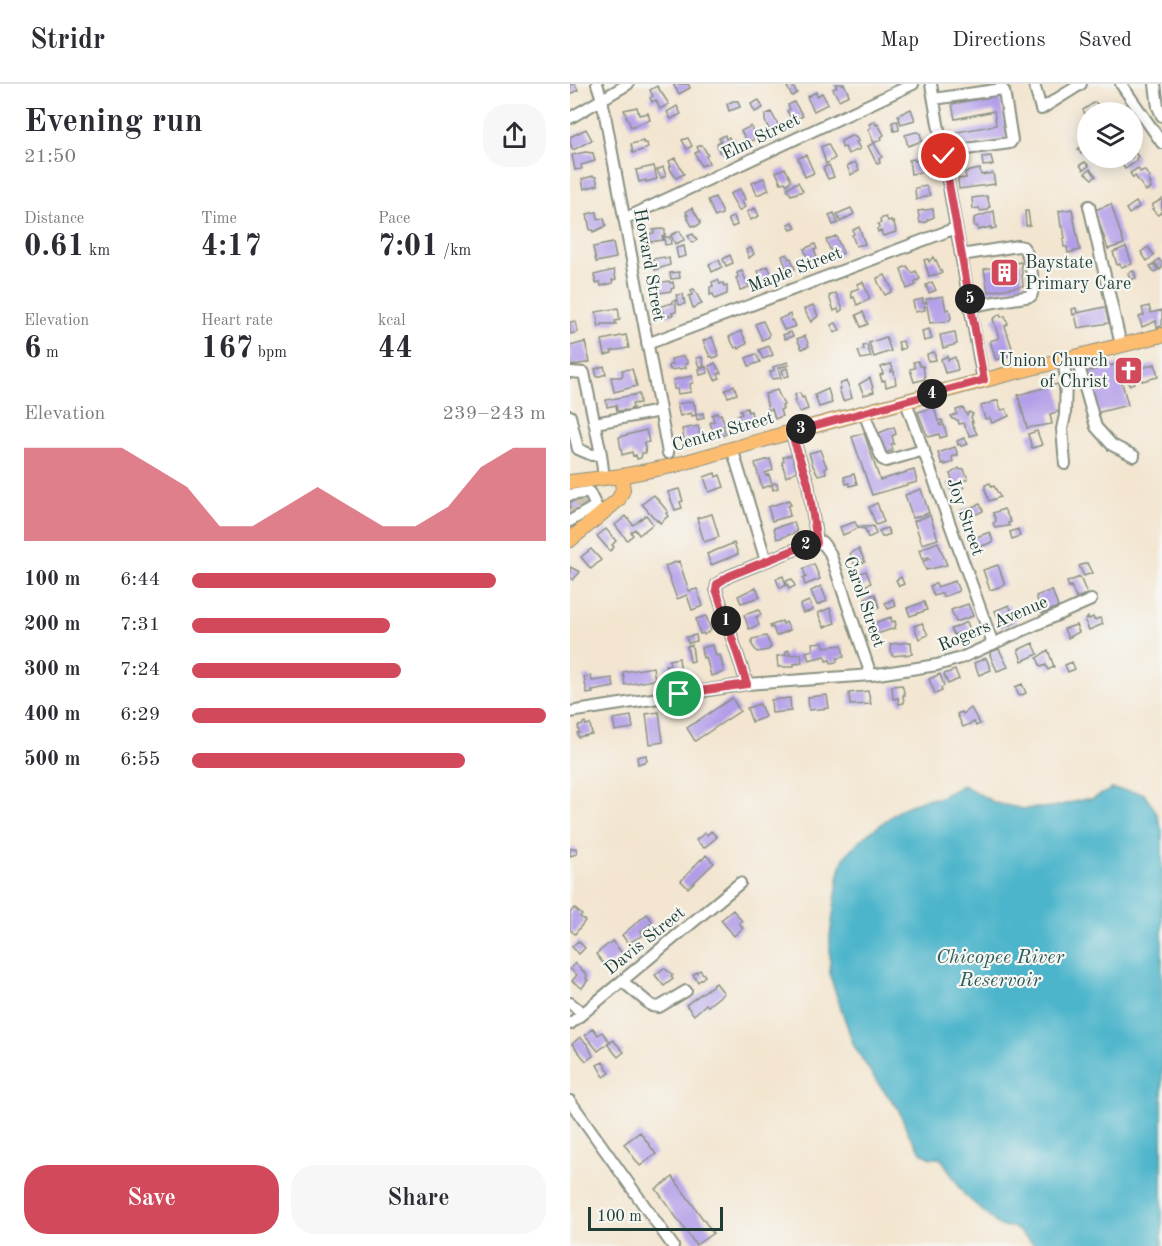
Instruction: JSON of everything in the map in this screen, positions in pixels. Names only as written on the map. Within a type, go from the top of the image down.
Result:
[{"type":"main road","name":"Center Street","points":[[573,493],[604,478],[672,466],[984,380],[1162,335]]},
{"type":"main road","points":[[570,540],[575,521],[618,500],[623,490],[621,476]]},
{"type":"street","name":"Howard Street","points":[[597,84],[602,99],[668,453]]},
{"type":"street","points":[[570,118],[628,84]]},
{"type":"street","name":"Elm Street","points":[[624,219],[913,84]]},
{"type":"street","points":[[931,84],[984,380]]},
{"type":"street","points":[[1034,84],[1041,109],[1081,84]]},
{"type":"street","points":[[1155,84],[1158,107],[1162,116]]},
{"type":"street","points":[[1126,85],[1162,141]]},
{"type":"street","points":[[934,99],[1002,89],[1004,91],[1012,140],[1010,143],[944,152]]},
{"type":"street","points":[[1089,206],[1121,345]]},
{"type":"street","name":"Maple Street","points":[[646,344],[956,228]]},
{"type":"street","points":[[961,255],[1018,246],[1023,247],[1028,255],[1034,289],[1031,296],[971,306]]},
{"type":"street","points":[[1069,358],[1096,427],[1112,445],[1134,456]]},
{"type":"street","points":[[1065,464],[1062,429],[1069,358]]},
{"type":"street","points":[[570,372],[584,373],[596,423],[604,478]]},
{"type":"street","name":"Joy Street","points":[[906,402],[993,644]]},
{"type":"street","points":[[596,423],[660,411]]},
{"type":"street","points":[[864,413],[880,455],[886,461],[924,450]]},
{"type":"street","points":[[570,416],[578,449],[592,455],[600,454]]},
{"type":"street","name":"Carol Street","points":[[791,432],[808,483],[819,542],[830,553],[871,675]]},
{"type":"street","points":[[732,448],[766,561]]},
{"type":"street","points":[[575,521],[585,511],[596,506],[587,486]]},
{"type":"street","points":[[747,684],[716,589],[717,584],[729,576],[819,542]]},
{"type":"street","name":"Rogers Avenue","points":[[570,712],[747,684],[871,675],[937,665],[993,644],[1091,600]]},
{"type":"street","name":"Davis Street","points":[[570,1024],[740,883]]},
{"type":"street","points":[[622,981],[647,1002],[659,1007],[686,991]]},
{"type":"street","points":[[570,1004],[584,1013]]},
{"type":"street","points":[[570,1101],[673,1246]]},
{"type":"water","name":"Chicopee River Reservoir","points":[[963,785],[995,803],[1023,809],[1054,807],[1092,799],[1112,789],[1143,793],[1156,811],[1162,831],[1162,1246],[1036,1246],[1013,1227],[1003,1227],[997,1224],[964,1194],[943,1161],[922,1153],[908,1133],[898,1108],[877,1082],[854,1046],[830,976],[830,936],[843,860],[864,837],[901,809],[925,799],[938,798]]},
{"type":"building","points":[[570,84],[575,84],[578,90],[570,94]]},
{"type":"building","points":[[673,84],[688,84],[690,88],[679,94]]},
{"type":"building","points":[[835,84],[844,84],[849,95],[839,100],[833,89],[837,87]]},
{"type":"building","points":[[792,85],[797,93],[792,96],[787,87]]},
{"type":"building","points":[[657,86],[669,104],[660,109],[656,100],[652,102],[650,98],[653,96],[650,90]]},
{"type":"building","points":[[816,92],[817,96],[822,93],[828,104],[814,111],[807,97]]},
{"type":"building","points":[[1000,95],[1007,138],[960,147],[957,132],[996,125],[994,111],[955,119],[952,104]]},
{"type":"building","points":[[759,100],[763,108],[755,112],[751,104]]},
{"type":"building","points":[[738,101],[740,107],[729,111],[727,104]]},
{"type":"building","points":[[794,102],[803,116],[793,121],[787,111],[790,109],[788,105]]},
{"type":"building","points":[[677,106],[681,114],[671,119],[667,112]]},
{"type":"building","points":[[637,107],[639,115],[648,113],[650,120],[631,127],[624,110]]},
{"type":"building","points":[[911,109],[915,120],[901,124],[898,115]]},
{"type":"building","points":[[771,112],[780,128],[771,133],[765,121],[765,115]]},
{"type":"building","points":[[875,121],[884,135],[882,139],[874,143],[868,129],[871,127],[869,124]]},
{"type":"building","points":[[898,121],[899,130],[894,131],[892,122]]},
{"type":"building","points":[[751,126],[755,139],[748,143],[741,131]]},
{"type":"building","points":[[586,129],[592,140],[573,150],[570,137]]},
{"type":"building","points":[[920,133],[922,141],[908,146],[905,135]]},
{"type":"building","points":[[725,135],[726,139],[729,137],[731,141],[733,140],[734,148],[723,154],[719,152],[717,143],[721,141],[719,138]]},
{"type":"building","points":[[853,135],[859,141],[856,142],[860,149],[848,154],[845,147],[842,148],[841,141]]},
{"type":"building","points":[[688,138],[692,146],[687,149],[682,140]]},
{"type":"building","points":[[643,141],[647,143],[648,148],[633,153],[631,144]]},
{"type":"building","points":[[874,143],[882,157],[879,159],[880,163],[877,164],[868,146]]},
{"type":"building","points":[[828,144],[835,158],[826,164],[821,147]]},
{"type":"building","points":[[702,145],[708,155],[706,156],[709,163],[701,166],[695,153],[699,151],[697,147]]},
{"type":"building","points":[[593,153],[595,161],[581,165],[582,169],[575,170],[572,155]]},
{"type":"building","points":[[806,155],[814,173],[805,177],[798,158]]},
{"type":"building","points":[[991,156],[993,165],[983,166],[982,157]]},
{"type":"building","points":[[675,158],[684,174],[676,178],[669,167],[671,166],[669,161]]},
{"type":"building","points":[[914,159],[915,161],[925,159],[927,171],[911,174],[909,160]]},
{"type":"building","points":[[855,162],[859,170],[851,175],[847,166]]},
{"type":"building","points":[[829,165],[834,177],[828,179],[823,168]]},
{"type":"building","points":[[654,166],[657,179],[639,182],[636,170]]},
{"type":"building","points":[[663,167],[666,176],[661,178],[657,170]]},
{"type":"building","points":[[785,168],[791,180],[787,185],[785,182],[781,183],[776,172]]},
{"type":"building","points":[[1138,168],[1140,172],[1144,170],[1150,177],[1148,179],[1151,188],[1146,191],[1130,173]]},
{"type":"building","points":[[980,169],[981,175],[993,173],[995,184],[959,189],[958,179],[966,178],[965,172]]},
{"type":"building","points":[[1090,169],[1096,176],[1092,179],[1085,173]]},
{"type":"building","points":[[596,177],[598,185],[584,189],[582,179]]},
{"type":"building","points":[[764,178],[769,190],[757,195],[752,183]]},
{"type":"building","points":[[798,182],[803,191],[791,195],[787,188]]},
{"type":"building","points":[[926,186],[930,195],[916,200],[915,188]]},
{"type":"building","points":[[740,189],[745,199],[742,201],[745,207],[739,211],[730,194]]},
{"type":"building","points":[[987,196],[990,207],[988,210],[973,209],[972,198]]},
{"type":"building","points":[[715,197],[722,214],[715,217],[708,200]]},
{"type":"building","points":[[1162,199],[1162,212],[1158,215],[1152,209],[1154,208],[1152,205]]},
{"type":"building","points":[[1136,202],[1139,207],[1129,214],[1126,209]]},
{"type":"building","points":[[1111,204],[1124,244],[1108,249],[1095,210]]},
{"type":"building","points":[[692,208],[700,221],[700,224],[695,227],[686,215],[688,215],[686,212]]},
{"type":"building","points":[[755,208],[759,216],[751,220],[747,212]]},
{"type":"building","points":[[851,208],[854,214],[840,222],[837,214]]},
{"type":"building","points":[[933,209],[934,217],[927,222],[920,223],[918,211]]},
{"type":"building","points":[[1072,209],[1080,250],[1068,253],[1067,247],[1064,247],[1063,239],[1065,238],[1059,211]]},
{"type":"building","points":[[994,211],[996,228],[978,230],[977,226],[974,226],[974,218]]},
{"type":"building","points":[[1025,211],[1028,211],[1030,225],[1026,226]]},
{"type":"building","points":[[597,212],[598,219],[604,218],[606,226],[593,232],[590,230],[587,214]]},
{"type":"building","points":[[834,213],[838,223],[833,225],[829,215]]},
{"type":"building","points":[[734,216],[737,225],[732,227],[728,219]]},
{"type":"building","points":[[886,217],[888,221],[894,222],[896,232],[883,236],[877,229],[878,224],[881,223],[880,219]]},
{"type":"building","points":[[793,222],[796,228],[791,230],[788,224]]},
{"type":"building","points":[[859,227],[865,244],[856,246],[852,235],[853,230]]},
{"type":"building","points":[[653,230],[665,230],[663,240],[650,242],[649,234],[654,233]]},
{"type":"building","points":[[680,231],[684,240],[675,244],[671,235]]},
{"type":"building","points":[[693,234],[697,240],[692,243],[688,236]]},
{"type":"building","points":[[836,236],[843,253],[833,256],[826,240]]},
{"type":"building","points":[[664,237],[670,237],[671,244],[665,245]]},
{"type":"building","points":[[613,243],[616,258],[596,262],[593,247]]},
{"type":"building","points":[[815,244],[817,249],[814,250],[819,262],[810,265],[804,249]]},
{"type":"building","points":[[684,246],[686,256],[678,258],[676,248]]},
{"type":"building","points":[[1126,247],[1132,264],[1121,267],[1120,264],[1117,265],[1113,252]]},
{"type":"building","points":[[1148,247],[1154,255],[1147,261],[1141,252]]},
{"type":"building","points":[[751,248],[754,254],[749,258],[746,250]]},
{"type":"building","points":[[787,254],[795,269],[787,272],[782,256]]},
{"type":"building","points":[[730,255],[733,263],[726,266],[723,259]]},
{"type":"building","points":[[933,257],[942,273],[929,276],[924,260],[928,259],[929,262]]},
{"type":"building","points":[[669,258],[670,265],[655,270],[653,259]]},
{"type":"building","points":[[1159,259],[1162,263],[1160,270],[1155,262]]},
{"type":"building","points":[[719,260],[722,267],[712,272],[709,264]]},
{"type":"building","name":"Baystate Primary Care","points":[[1021,262],[1023,286],[988,292],[984,269]]},
{"type":"building","points":[[1154,264],[1158,270],[1154,272],[1150,266]]},
{"type":"building","points":[[768,266],[773,277],[764,283],[758,271]]},
{"type":"building","points":[[907,266],[912,273],[916,271],[920,279],[914,282],[916,285],[907,289],[901,269]]},
{"type":"building","points":[[614,270],[616,279],[612,280],[613,283],[601,286],[600,282],[596,283],[594,275]]},
{"type":"building","points":[[742,271],[749,287],[740,290],[736,278],[737,273]]},
{"type":"building","points":[[1134,271],[1136,278],[1130,280],[1128,273]]},
{"type":"building","points":[[679,272],[680,278],[671,279],[670,273]]},
{"type":"building","points":[[885,275],[892,289],[885,295],[877,278]]},
{"type":"building","points":[[718,280],[720,284],[727,285],[727,294],[715,299],[713,294],[710,295],[710,287],[713,286],[712,282]]},
{"type":"building","points":[[673,282],[674,288],[671,291],[659,293],[658,283]]},
{"type":"building","points":[[863,282],[870,299],[857,305],[854,297],[852,298],[851,291],[859,288],[857,284]]},
{"type":"building","points":[[932,282],[936,290],[929,293],[926,285]]},
{"type":"building","points":[[694,289],[702,304],[693,308],[689,296],[692,295],[691,290]]},
{"type":"building","points":[[836,293],[842,307],[839,312],[838,309],[834,311],[829,296]]},
{"type":"building","points":[[683,294],[685,304],[679,305],[676,295]]},
{"type":"building","points":[[943,296],[946,310],[949,309],[951,318],[949,321],[930,323],[927,306],[924,306],[925,310],[915,312],[913,301],[923,299],[923,303],[927,303],[926,299]]},
{"type":"building","points":[[676,300],[676,312],[664,317],[661,306]]},
{"type":"building","points":[[813,305],[818,316],[811,322],[804,309]]},
{"type":"building","points":[[1149,306],[1151,313],[1162,310],[1162,326],[1157,327],[1156,321],[1142,327],[1139,317],[1144,315],[1142,308]]},
{"type":"building","points":[[1105,307],[1109,323],[1078,328],[1072,309],[1076,308],[1077,313]]},
{"type":"building","points":[[618,308],[620,320],[615,321],[616,324],[602,324],[599,327],[596,312]]},
{"type":"building","points":[[863,312],[868,324],[861,327],[856,315]]},
{"type":"building","points":[[790,314],[791,321],[793,320],[796,326],[784,330],[779,319]]},
{"type":"building","points":[[1000,314],[1001,317],[1005,316],[1008,324],[1005,326],[1014,354],[996,360],[990,341],[999,338],[993,319]]},
{"type":"building","points":[[575,321],[578,332],[570,334],[570,322]]},
{"type":"building","points":[[763,321],[769,337],[762,340],[755,324]]},
{"type":"building","points":[[836,323],[840,330],[835,333],[831,325]]},
{"type":"building","points":[[929,329],[932,339],[924,341],[922,331]]},
{"type":"building","points":[[741,331],[747,343],[739,349],[735,348],[729,337]]},
{"type":"building","points":[[791,332],[793,336],[785,339],[783,335]]},
{"type":"building","points":[[955,332],[957,344],[943,348],[940,335]]},
{"type":"building","points":[[626,335],[629,348],[611,351],[612,353],[605,355],[602,340]]},
{"type":"building","points":[[805,336],[809,346],[802,349],[797,339]]},
{"type":"building","points":[[712,337],[719,356],[713,358],[710,357],[703,341]]},
{"type":"building","points":[[886,337],[891,351],[874,357],[869,343]]},
{"type":"building","points":[[903,341],[905,348],[900,350],[898,342]]},
{"type":"building","points":[[585,342],[590,362],[570,366],[570,346]]},
{"type":"building","points":[[867,345],[871,357],[861,359],[858,351],[864,350],[863,346]]},
{"type":"building","points":[[769,346],[773,355],[763,359],[759,350]]},
{"type":"building","points":[[934,352],[936,360],[928,361],[927,354]]},
{"type":"building","points":[[756,354],[760,362],[749,366],[746,358]]},
{"type":"building","points":[[684,356],[688,363],[685,364],[686,368],[670,370],[669,365],[673,364],[671,359]]},
{"type":"building","points":[[947,356],[948,360],[955,357],[958,370],[945,373],[941,359]]},
{"type":"building","points":[[702,357],[704,366],[699,367],[696,358]]},
{"type":"building","points":[[918,361],[920,366],[923,366],[925,379],[914,382],[910,369],[915,368],[913,362]]},
{"type":"building","points":[[788,362],[789,365],[778,368],[781,378],[772,379],[770,372],[774,370],[773,367]]},
{"type":"building","points":[[715,363],[721,373],[718,374],[720,378],[715,380],[709,366]]},
{"type":"building","points":[[891,364],[893,369],[891,372],[894,371],[896,384],[886,387],[885,380],[882,381],[880,375],[883,374],[881,367]]},
{"type":"building","points":[[1117,364],[1128,405],[1096,413],[1085,372]]},
{"type":"building","points":[[1155,364],[1158,377],[1142,381],[1139,369]]},
{"type":"building","points":[[604,366],[606,374],[597,377],[595,369]]},
{"type":"building","points":[[706,367],[708,373],[700,375],[699,369]]},
{"type":"building","points":[[1135,367],[1137,374],[1132,375],[1134,383],[1129,385],[1127,379],[1124,379],[1122,369]]},
{"type":"building","points":[[787,368],[789,376],[784,377],[782,370]]},
{"type":"building","points":[[632,369],[637,386],[614,392],[611,377],[621,377],[622,370]]},
{"type":"building","points":[[692,376],[691,392],[678,394],[677,389],[674,389],[673,380]]},
{"type":"building","points":[[870,378],[874,392],[864,395],[859,384]]},
{"type":"building","points":[[847,381],[852,398],[843,401],[839,388],[841,388],[840,384]]},
{"type":"building","points":[[1058,384],[1063,410],[1050,414],[1052,424],[1027,428],[1018,395]]},
{"type":"building","points":[[734,385],[737,394],[728,397],[725,390]]},
{"type":"building","points":[[828,389],[832,403],[819,407],[815,395]]},
{"type":"building","points":[[777,390],[784,405],[780,410],[782,416],[775,419],[772,409],[768,410],[765,394]]},
{"type":"building","points":[[800,393],[808,409],[800,412],[794,400],[796,399],[795,394]]},
{"type":"building","points":[[639,394],[640,403],[632,404],[633,408],[617,411],[616,405],[607,407],[606,400]]},
{"type":"building","points":[[998,400],[1001,410],[1006,409],[1009,416],[992,423],[990,418],[985,419],[981,406]]},
{"type":"building","points":[[693,401],[696,415],[692,416],[691,413],[680,416],[677,404]]},
{"type":"building","points":[[934,407],[938,421],[942,420],[943,423],[939,424],[944,425],[947,436],[940,438],[939,434],[929,437],[926,433],[918,412]]},
{"type":"building","points":[[747,408],[748,412],[751,411],[754,425],[750,426],[747,422],[748,425],[742,427],[738,415],[742,414],[740,410]]},
{"type":"building","points":[[963,408],[967,415],[969,412],[973,414],[971,417],[973,422],[971,422],[977,434],[970,436],[963,423],[959,424],[958,420],[952,419],[951,416],[957,414],[956,410]]},
{"type":"building","points":[[703,413],[704,418],[697,420],[696,415]]},
{"type":"building","points":[[721,414],[725,425],[723,426],[726,434],[721,436],[720,434],[715,436],[710,423],[714,421],[712,415]]},
{"type":"building","points":[[698,426],[701,439],[684,439],[682,429]]},
{"type":"building","points":[[894,427],[896,434],[892,436],[893,450],[885,453],[878,439],[881,438],[879,433]]},
{"type":"building","points":[[646,430],[649,442],[644,443],[646,453],[642,453],[641,458],[637,459],[632,452],[622,455],[619,437]]},
{"type":"building","points":[[1037,431],[1042,445],[1032,448],[1028,434]]},
{"type":"building","points":[[864,433],[880,480],[914,470],[917,482],[872,495],[852,437]]},
{"type":"building","points":[[964,438],[968,444],[958,445],[957,441]]},
{"type":"building","points":[[955,447],[958,455],[952,457],[953,462],[942,464],[938,453]]},
{"type":"building","points":[[820,450],[827,468],[826,473],[818,475],[809,453]]},
{"type":"building","points":[[792,455],[797,471],[786,477],[783,457]]},
{"type":"building","points":[[770,459],[773,470],[765,473],[766,476],[769,475],[772,484],[777,483],[778,488],[773,490],[772,485],[762,488],[755,463]]},
{"type":"building","points":[[959,468],[964,469],[968,479],[961,482],[964,488],[954,492],[948,483],[953,482],[950,474]]},
{"type":"building","points":[[715,473],[716,477],[720,475],[724,487],[709,492],[704,477]]},
{"type":"building","points":[[854,474],[857,484],[850,486],[849,483],[846,484],[844,477]]},
{"type":"building","points":[[990,483],[1000,497],[989,501],[985,485]]},
{"type":"building","points":[[679,489],[683,501],[680,502],[682,508],[675,510],[668,492]]},
{"type":"building","points":[[921,489],[929,513],[913,518],[905,495]]},
{"type":"building","points":[[586,494],[592,505],[570,517],[570,503]]},
{"type":"building","points":[[654,495],[668,512],[666,513],[668,516],[660,523],[642,504]]},
{"type":"building","points":[[789,500],[790,516],[772,521],[768,507]]},
{"type":"building","points":[[877,503],[884,522],[876,525],[869,507]]},
{"type":"building","points":[[980,504],[983,511],[964,520],[961,511]]},
{"type":"building","points":[[1004,509],[1011,522],[1008,523],[1009,526],[995,528],[993,523],[996,521],[993,513]]},
{"type":"building","points":[[712,514],[719,537],[704,542],[697,518]]},
{"type":"building","points":[[646,515],[653,524],[639,535],[635,529],[631,532],[633,535],[627,540],[615,525],[626,516],[633,525]]},
{"type":"building","points":[[930,515],[938,539],[922,544],[914,521]]},
{"type":"building","points":[[794,522],[797,532],[777,539],[774,528]]},
{"type":"building","points":[[855,522],[857,526],[873,526],[876,534],[868,538],[865,529],[858,528],[843,535],[840,527]]},
{"type":"building","points":[[887,528],[890,534],[882,537],[879,531]]},
{"type":"building","points":[[606,529],[616,541],[610,551],[597,536]]},
{"type":"building","points":[[1018,529],[1020,536],[1012,539],[1010,532]]},
{"type":"building","points":[[990,532],[993,542],[974,549],[971,539]]},
{"type":"building","points":[[938,542],[947,565],[926,570],[923,561],[930,559],[929,557],[922,559],[919,550]]},
{"type":"building","points":[[734,543],[738,554],[711,565],[707,554]]},
{"type":"building","points":[[591,549],[601,560],[591,569],[581,557]]},
{"type":"building","points":[[859,549],[865,562],[855,566],[850,553]]},
{"type":"building","points":[[679,561],[689,591],[697,589],[703,606],[692,610],[687,595],[677,599],[665,566]]},
{"type":"building","points":[[1087,563],[1092,573],[1084,576],[1079,566]]},
{"type":"building","points":[[814,564],[820,579],[805,585],[803,578],[806,577],[803,569]]},
{"type":"building","points":[[998,565],[1005,585],[990,590],[983,570]]},
{"type":"building","points":[[570,567],[580,572],[573,580],[570,577]]},
{"type":"building","points":[[866,571],[871,583],[862,587],[857,574]]},
{"type":"building","points":[[783,576],[786,585],[780,588],[776,579]]},
{"type":"building","points":[[901,577],[904,584],[899,586],[896,580]]},
{"type":"building","points":[[1080,577],[1087,594],[1076,598],[1067,582]]},
{"type":"building","points":[[792,579],[795,586],[789,589],[786,581]]},
{"type":"building","points":[[955,581],[959,591],[943,597],[942,593],[934,596],[930,586],[936,583],[937,587]]},
{"type":"building","points":[[821,586],[827,601],[817,605],[811,591]]},
{"type":"building","points":[[756,587],[760,597],[741,603],[738,596]]},
{"type":"building","points":[[1052,590],[1058,607],[1042,613],[1036,596]]},
{"type":"building","points":[[875,594],[879,607],[874,610],[870,609],[865,598]]},
{"type":"building","points":[[893,599],[896,606],[888,609],[885,603]]},
{"type":"building","points":[[809,601],[813,610],[803,613],[800,605]]},
{"type":"building","points":[[924,602],[927,610],[910,616],[907,608]]},
{"type":"building","points":[[968,604],[973,616],[956,622],[951,610]]},
{"type":"building","points":[[1009,605],[1016,622],[1002,628],[995,611]]},
{"type":"building","points":[[830,608],[835,623],[824,627],[818,613]]},
{"type":"building","points":[[759,610],[761,615],[756,617],[759,625],[749,629],[744,615]]},
{"type":"building","points":[[706,616],[711,630],[704,635],[700,634],[696,619]]},
{"type":"building","points":[[891,617],[892,622],[895,621],[895,628],[877,634],[874,623]]},
{"type":"building","points":[[1088,617],[1089,619],[1093,617],[1094,620],[1100,618],[1103,624],[1089,630],[1085,621]]},
{"type":"building","points":[[782,621],[783,624],[786,622],[790,630],[776,636],[773,627],[770,626]]},
{"type":"building","points":[[967,622],[972,635],[961,640],[958,633],[954,635],[951,629]]},
{"type":"building","points":[[922,623],[928,635],[919,639],[914,626]]},
{"type":"building","points":[[1076,625],[1079,632],[1068,638],[1064,629]]},
{"type":"building","points":[[696,635],[697,641],[688,643],[686,637]]},
{"type":"building","points":[[766,636],[771,647],[768,650],[757,652],[752,645],[752,639]]},
{"type":"building","points":[[823,642],[824,647],[842,645],[844,657],[837,658],[837,662],[831,663],[830,660],[826,661],[825,656],[809,660],[806,652],[813,650],[812,643]]},
{"type":"building","points":[[911,642],[912,654],[892,656],[890,644]]},
{"type":"building","points":[[1033,643],[1038,654],[1022,661],[1018,650]]},
{"type":"building","points":[[692,645],[694,661],[690,662],[687,646]]},
{"type":"building","points":[[713,645],[716,656],[720,655],[724,672],[711,676],[701,648]]},
{"type":"building","points":[[999,649],[1008,667],[997,671],[990,655],[991,652]]},
{"type":"building","points":[[789,650],[789,655],[801,654],[802,663],[794,664],[794,667],[778,667],[777,656],[786,655],[786,651]]},
{"type":"building","points":[[1048,650],[1054,667],[1048,670],[1046,665],[1041,667],[1037,658]]},
{"type":"building","points":[[679,658],[681,673],[667,678],[665,665],[670,665],[669,660]]},
{"type":"building","points":[[986,658],[991,670],[979,675],[974,663]]},
{"type":"building","points":[[1072,662],[1075,669],[1068,672],[1065,665]]},
{"type":"building","points":[[653,667],[655,680],[625,685],[623,672]]},
{"type":"building","points":[[955,670],[959,679],[948,684],[944,674]]},
{"type":"building","points":[[940,674],[944,686],[941,688],[942,691],[935,694],[929,679]]},
{"type":"building","points":[[591,676],[592,681],[612,678],[614,687],[587,694],[584,677]]},
{"type":"building","points":[[1022,684],[1026,693],[1019,696],[1015,687]]},
{"type":"building","points":[[902,685],[905,695],[903,695],[904,703],[899,704],[898,698],[893,699],[892,686]]},
{"type":"building","points":[[868,691],[871,704],[850,705],[849,693]]},
{"type":"building","points":[[827,695],[829,708],[809,710],[808,697]]},
{"type":"building","points":[[732,698],[740,711],[695,741],[687,728]]},
{"type":"building","points":[[790,698],[791,711],[772,713],[771,700]]},
{"type":"building","points":[[760,704],[765,717],[752,722],[747,708]]},
{"type":"building","points":[[971,708],[980,724],[976,726],[974,722],[963,727],[957,714],[962,712],[963,714]]},
{"type":"building","points":[[659,712],[663,742],[650,744],[646,714]]},
{"type":"building","points":[[631,716],[633,728],[615,731],[613,719]]},
{"type":"building","points":[[585,722],[586,725],[590,724],[592,734],[578,737],[578,726]]},
{"type":"building","points":[[646,755],[647,761],[638,764],[637,757]]},
{"type":"building","points":[[711,831],[717,837],[704,848],[696,840]]},
{"type":"building","points":[[576,848],[577,854],[570,856],[570,849]]},
{"type":"building","points":[[706,855],[714,863],[688,888],[681,881]]},
{"type":"building","points":[[574,908],[585,921],[575,934],[570,930],[570,913]]},
{"type":"building","points":[[733,910],[742,921],[739,923],[743,928],[734,936],[721,920]]},
{"type":"building","points":[[647,914],[653,922],[641,931],[644,935],[628,943],[622,935]]},
{"type":"building","points":[[578,941],[585,948],[579,954],[572,947]]},
{"type":"building","points":[[612,941],[623,954],[606,967],[596,954]]},
{"type":"building","points":[[575,963],[587,975],[588,980],[582,988],[572,981],[577,975],[570,969]]},
{"type":"building","points":[[664,968],[673,975],[671,976],[673,979],[664,986],[655,975]]},
{"type":"building","points":[[700,970],[705,976],[698,982],[693,975]]},
{"type":"building","points":[[716,983],[724,993],[694,1015],[686,1005]]},
{"type":"building","points":[[593,1028],[598,1035],[602,1032],[610,1042],[598,1051],[585,1035]]},
{"type":"building","points":[[580,1037],[588,1045],[593,1056],[586,1061],[572,1044]]},
{"type":"building","points":[[613,1040],[624,1052],[618,1057],[608,1045]]},
{"type":"building","points":[[603,1062],[610,1073],[604,1077],[597,1065]]},
{"type":"building","points":[[640,1132],[656,1154],[640,1166],[624,1144]]},
{"type":"building","points":[[673,1177],[713,1233],[696,1245],[656,1189]]},
{"type":"tunnel","points":[[578,498],[584,509]]},
{"type":"tunnel","points":[[570,509],[573,515]]},
{"type":"place","name":"Baystate Primary Care","points":[[1004,273]]},
{"type":"place","name":"Union Church of Christ","points":[[1129,371]]},
{"type":"route","points":[[679,694],[747,684],[716,589],[717,584],[729,576],[811,543],[817,543],[808,483],[791,432],[984,380],[944,156]]}]
